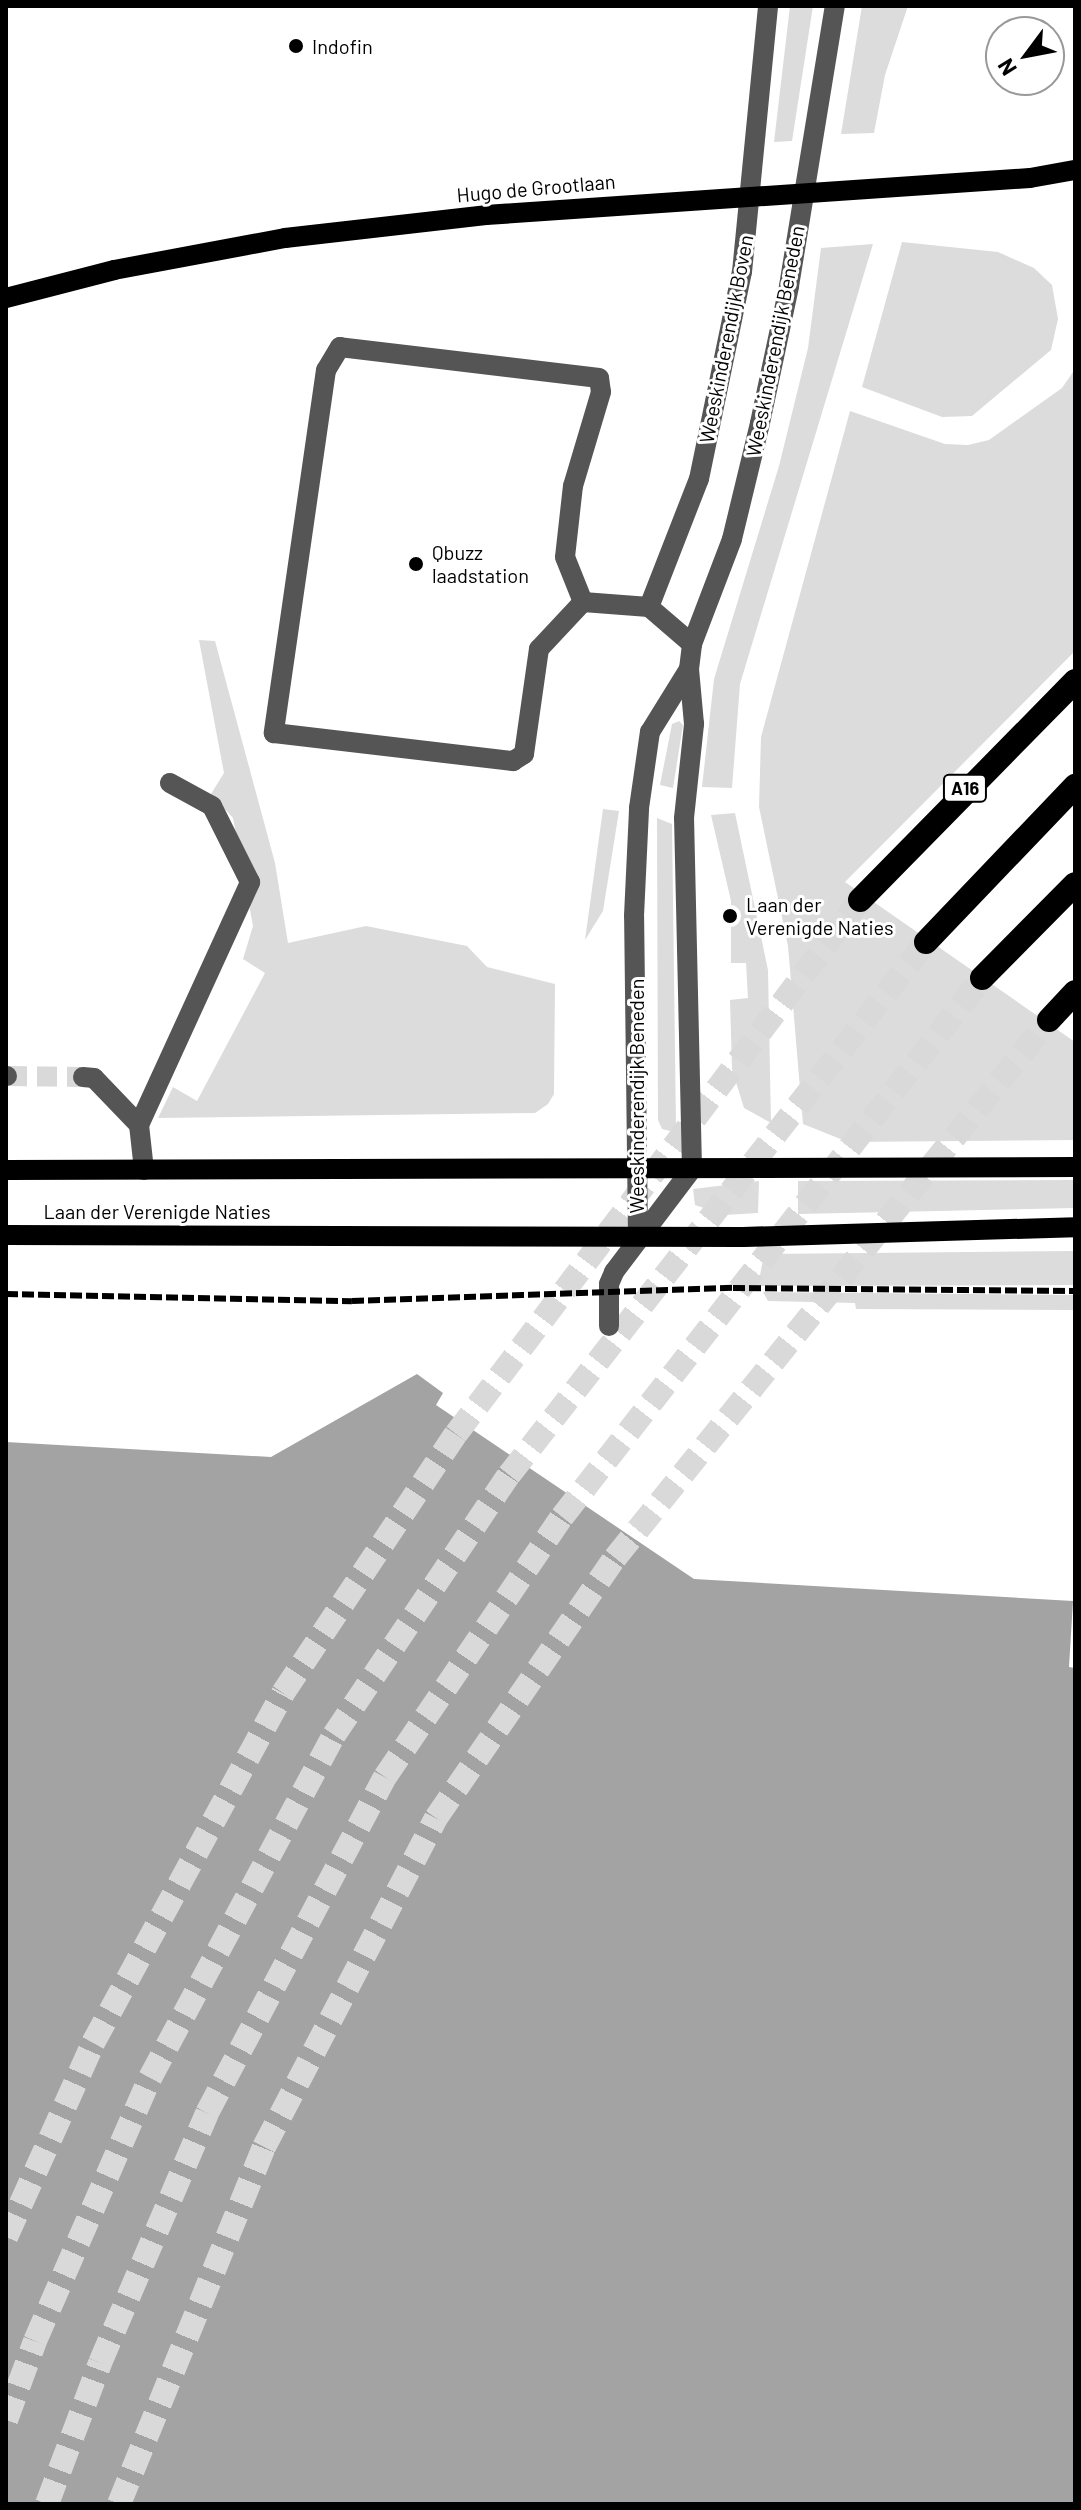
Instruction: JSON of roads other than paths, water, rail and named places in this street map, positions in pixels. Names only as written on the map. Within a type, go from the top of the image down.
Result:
[{"type":"highway","name":"A16","points":[[860,900],[1075,681]]},
{"type":"highway","points":[[926,942],[1075,786]]},
{"type":"highway","points":[[982,978],[1075,884]]},
{"type":"highway","points":[[1049,1020],[1075,992]]},
{"type":"main road","name":"Hugo de Grootlaan","points":[[6,298],[114,270],[285,238],[486,215],[914,185],[1075,170]]},
{"type":"main road","name":"Laan der Verenigde Naties","points":[[6,1170],[1075,1167]]},
{"type":"main road","name":"Laan der Verenigde Naties","points":[[6,1235],[638,1236],[1075,1227]]},
{"type":"street","name":"Weeskinderendijk Boven","points":[[649,607],[699,479],[742,272],[768,6]]},
{"type":"street","name":"Weeskinderendijk Beneden","points":[[638,1236],[692,1169],[684,818],[694,724],[689,669],[692,644],[732,539],[764,408],[835,6]]},
{"type":"street","points":[[340,347],[599,378],[601,392],[573,486],[565,557],[583,602],[539,649],[524,754],[513,761],[274,733],[326,370],[340,347]]},
{"type":"street","points":[[583,602],[649,607],[692,644]]},
{"type":"street","name":"Weeskinderendijk Beneden","points":[[638,1236],[635,1169],[639,808],[650,732],[689,669]]},
{"type":"street","points":[[144,1170],[139,1125],[250,882],[212,806],[170,783]]},
{"type":"street","points":[[83,1077],[94,1078],[139,1125]]},
{"type":"street","points":[[609,1326],[609,1284],[638,1236]]},
{"type":"tunnel","points":[[6,2237],[93,2043],[283,1693],[456,1434],[860,900]]},
{"type":"tunnel","points":[[6,2420],[35,2341],[150,2078],[334,1735],[509,1475],[926,942]]},
{"type":"tunnel","points":[[47,2504],[100,2363],[207,2113],[385,1777],[562,1517],[982,978]]},
{"type":"tunnel","points":[[119,2504],[264,2147],[436,1818],[615,1558],[1049,1020]]},
{"type":"tunnel","points":[[7,1076],[83,1077]]},
{"type":"railway","points":[[6,1294],[352,1301],[733,1288],[1075,1291]]},
{"type":"place","name":"Indofin","points":[[296,46]]},
{"type":"place","name":"Qbuzz laadstation","points":[[416,564]]},
{"type":"place","name":"Laan der Verenigde Naties","points":[[730,916]]}]
